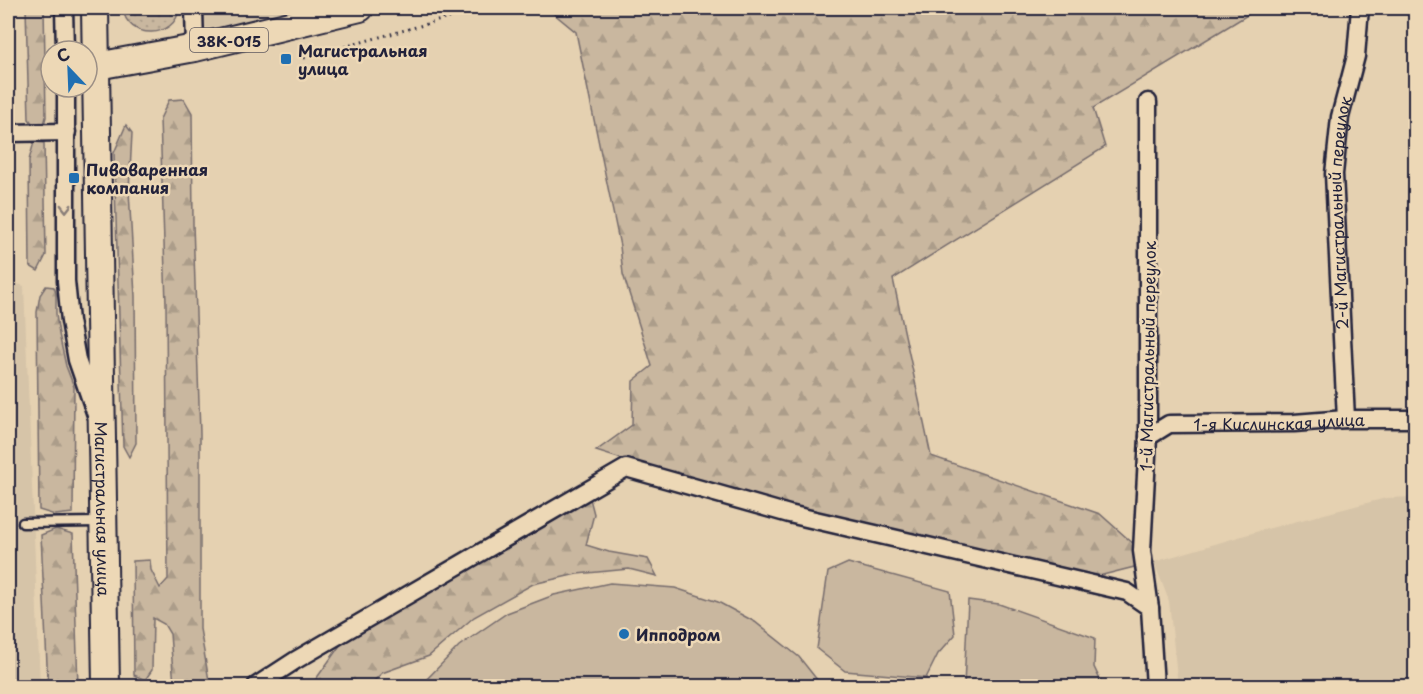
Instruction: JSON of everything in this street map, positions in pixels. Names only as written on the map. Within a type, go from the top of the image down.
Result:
[{"type":"main road","name":"Магистральная улица","points":[[95,8],[96,39]]},
{"type":"main road","name":"38К-015","points":[[99,66],[195,48],[360,8]]},
{"type":"main road","name":"Магистральная улица","points":[[97,99],[106,687]]},
{"type":"street","points":[[64,8],[65,39]]},
{"type":"street","points":[[194,8],[195,48]]},
{"type":"street","name":"2-й Магистральный переулок","points":[[1346,419],[1335,174],[1340,117],[1356,56],[1360,8]]},
{"type":"street","points":[[66,99],[66,281],[70,321],[77,360],[101,430]]},
{"type":"street","name":"1-й Магистральный переулок","points":[[1148,102],[1148,437],[1142,551],[1150,608],[1155,687]]},
{"type":"street","points":[[8,133],[66,132]]},
{"type":"street","name":"1-я Кислинская улица","points":[[1148,437],[1169,424],[1416,419]]},
{"type":"street","points":[[256,687],[296,660],[626,468],[789,514],[1127,592],[1150,608]]},
{"type":"lane","points":[[22,523],[103,521]]},
{"type":"path","points":[[304,58],[493,8]]},
{"type":"shaded area","points":[[192,8],[334,8],[195,48]]},
{"type":"shaded area","points":[[8,281],[24,286],[40,686],[8,686]]},
{"type":"shaded area","points":[[1415,497],[1415,686],[1178,686],[1169,601],[1154,562],[1259,531],[1386,498]]},
{"type":"green space","points":[[26,8],[44,8],[45,39],[39,39],[39,99],[46,99],[46,117],[43,128],[35,127],[29,119]]},
{"type":"green space","points":[[123,8],[179,8],[170,26],[151,32],[142,31],[133,26],[126,19]]},
{"type":"green space","points":[[547,8],[1254,8],[1254,11],[1093,108],[1105,147],[893,279],[931,456],[1100,514],[1154,562],[1087,579],[799,515],[596,451],[632,425],[633,381],[652,366],[623,274],[620,246],[576,32]]},
{"type":"green space","points":[[184,99],[192,113],[200,433],[200,629],[210,686],[174,685],[170,634],[164,624],[153,618],[152,670],[145,680],[134,675],[133,561],[150,560],[151,570],[160,588],[168,579],[166,304],[160,119],[169,100]]},
{"type":"green space","points":[[126,125],[132,133],[129,191],[135,296],[136,443],[129,457],[123,446],[114,153]]},
{"type":"green space","points":[[34,142],[44,143],[46,255],[38,271],[30,266],[29,160]]},
{"type":"green space","points":[[46,286],[54,287],[56,293],[59,334],[66,366],[74,387],[73,513],[55,515],[39,510],[37,312],[40,295]]},
{"type":"green space","points":[[589,495],[594,514],[586,545],[648,559],[657,576],[629,569],[577,574],[533,584],[474,617],[429,656],[382,673],[369,686],[309,686],[341,644]]},
{"type":"green space","points":[[56,529],[73,534],[78,686],[48,686],[41,535]]},
{"type":"green space","points":[[848,563],[950,591],[955,635],[938,654],[926,678],[845,671],[817,649],[828,572]]},
{"type":"green space","name":"Ипподром","points":[[610,583],[675,588],[718,602],[755,622],[799,657],[822,686],[421,686],[459,646],[507,613],[554,595]]},
{"type":"green space","points":[[968,600],[999,604],[1095,638],[1094,667],[1103,686],[964,686]]},
{"type":"place","name":"Магистральная улица","points":[[286,59]]},
{"type":"place","name":"Пивоваренная компания","points":[[74,178]]},
{"type":"place","name":"Ипподром","points":[[624,634]]}]
